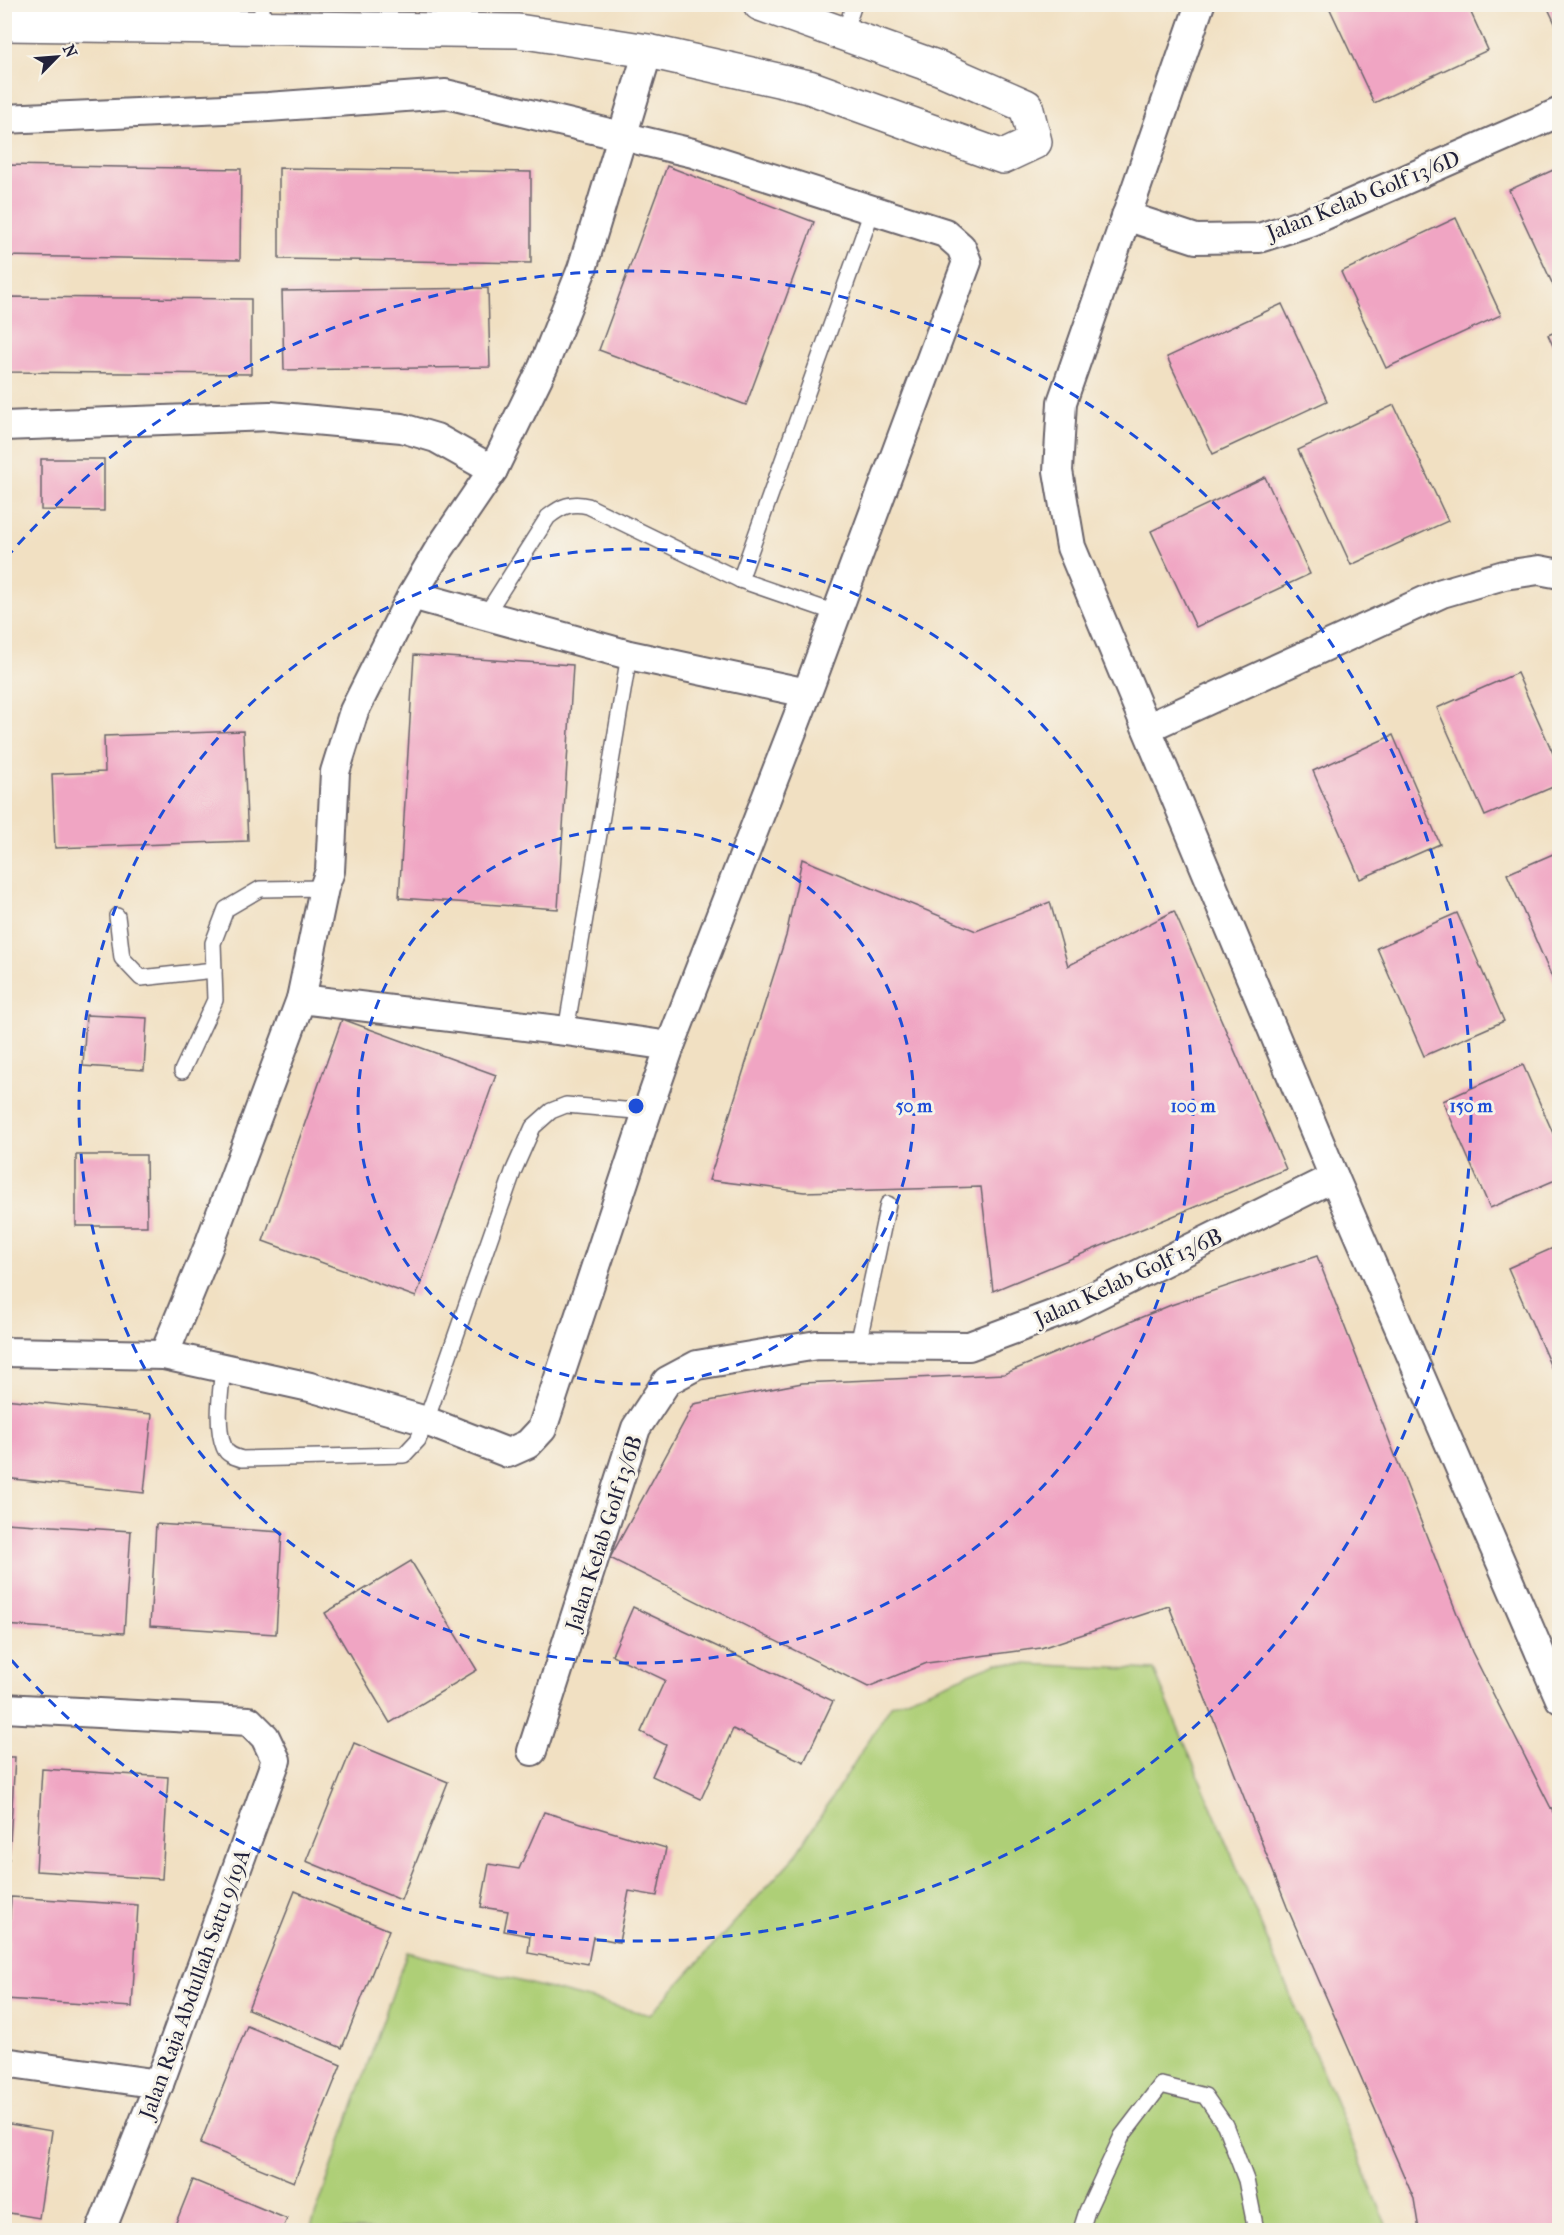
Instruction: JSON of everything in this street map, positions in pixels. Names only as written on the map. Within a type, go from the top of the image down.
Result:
[{"type":"street","points":[[4,24],[184,16],[262,16],[518,32],[648,51],[809,87],[1003,157],[1035,142],[1026,106],[939,68],[849,20],[760,4]]},
{"type":"street","points":[[1200,4],[1062,402],[1058,471],[1071,547],[1334,1177],[1560,1699]]},
{"type":"street","points":[[164,1355],[301,999],[324,888],[330,871],[335,772],[354,711],[412,595],[438,551],[493,470],[543,367],[582,269],[648,51]]},
{"type":"street","points":[[4,119],[268,107],[446,94],[693,153],[945,234],[961,247],[967,262],[807,693],[670,1046],[646,1112],[542,1429],[528,1444],[508,1452],[426,1421],[310,1387],[164,1355],[4,1352]]},
{"type":"street","name":"Jalan Kelab Golf 13/6D","points":[[1126,216],[1196,239],[1258,238],[1309,222],[1560,112]]},
{"type":"street","points":[[4,426],[270,416],[294,418],[402,428],[436,438],[493,470]]},
{"type":"street","points":[[1147,728],[1442,593],[1504,576],[1539,570],[1560,574]]},
{"type":"street","points":[[412,595],[629,655],[807,693]]},
{"type":"street","points":[[301,999],[670,1046]]},
{"type":"street","name":"Jalan Kelab Golf 13/6B","points":[[532,1751],[636,1428],[667,1381],[697,1365],[817,1345],[969,1346],[1071,1308],[1334,1177]]},
{"type":"street","name":"Jalan Raja Abdullah Satu 9/19A","points":[[4,1708],[249,1721],[266,1737],[276,1760],[159,2084],[101,2230]]},
{"type":"street","points":[[4,2062],[159,2084]]},
{"type":"lane","points":[[740,580],[872,211]]},
{"type":"lane","points":[[485,616],[548,517],[561,507],[575,503],[588,507],[740,580],[836,613]]},
{"type":"lane","points":[[566,1031],[629,655]]},
{"type":"lane","points":[[182,1071],[215,1000],[213,943],[226,909],[260,889],[324,888]]},
{"type":"lane","points":[[117,916],[122,958],[141,978],[214,970]]},
{"type":"lane","points":[[223,1367],[219,1418],[224,1448],[231,1455],[242,1459],[404,1455],[418,1440],[426,1421],[513,1172],[533,1127],[551,1111],[566,1105],[646,1112]]},
{"type":"lane","points":[[858,1345],[888,1204]]},
{"type":"lane","points":[[1082,2230],[1087,2211],[1122,2136],[1161,2085],[1205,2096],[1225,2125],[1246,2180],[1256,2230]]},
{"type":"green space","points":[[997,1663],[1154,1670],[1389,2230],[310,2230],[407,1952],[650,2015],[796,1855],[891,1705]]},
{"type":"building","points":[[1333,4],[1467,4],[1488,50],[1374,103],[1329,7]]},
{"type":"building","points":[[1546,4],[1560,4],[1560,34]]},
{"type":"building","points":[[4,165],[241,169],[240,260],[4,256]]},
{"type":"building","points":[[667,166],[814,222],[746,405],[599,350]]},
{"type":"building","points":[[1560,167],[1560,285],[1554,287],[1509,190]]},
{"type":"building","points":[[279,168],[531,172],[531,263],[279,259]]},
{"type":"building","points":[[1456,218],[1501,315],[1386,368],[1341,272]]},
{"type":"building","points":[[488,288],[490,367],[284,370],[282,291]]},
{"type":"building","points":[[4,297],[251,299],[251,374],[4,372]]},
{"type":"building","points":[[1282,304],[1327,401],[1213,454],[1167,357]]},
{"type":"building","points":[[1560,330],[1560,361],[1548,335]]},
{"type":"building","points":[[1394,405],[1448,521],[1351,565],[1298,450]]},
{"type":"building","points":[[41,459],[104,459],[104,511],[41,510]]},
{"type":"building","points":[[1265,477],[1310,574],[1196,627],[1151,531]]},
{"type":"building","points":[[414,655],[573,665],[558,909],[399,898]]},
{"type":"building","points":[[1517,673],[1560,769],[1560,784],[1485,816],[1437,708]]},
{"type":"building","points":[[243,731],[248,841],[55,848],[52,774],[105,772],[104,736]]},
{"type":"building","points":[[1393,735],[1440,844],[1360,879],[1313,771]]},
{"type":"building","points":[[1560,851],[1560,980],[1554,982],[1507,874]]},
{"type":"building","points":[[802,859],[976,931],[1050,902],[1068,966],[1174,911],[1286,1169],[993,1291],[981,1187],[804,1192],[709,1180],[786,936]]},
{"type":"building","points":[[1457,913],[1504,1021],[1424,1056],[1377,948]]},
{"type":"building","points":[[86,1015],[147,1018],[144,1070],[83,1066]]},
{"type":"building","points":[[342,1019],[496,1075],[416,1297],[263,1241]]},
{"type":"building","points":[[1523,1065],[1560,1149],[1560,1178],[1490,1208],[1443,1101]]},
{"type":"building","points":[[76,1155],[146,1155],[147,1226],[76,1226]]},
{"type":"building","points":[[1560,1245],[1560,1374],[1555,1376],[1508,1268]]},
{"type":"building","points":[[1317,1256],[1472,1652],[1560,1826],[1560,2230],[1419,2230],[1414,2199],[1287,1907],[1169,1606],[1041,1648],[927,1663],[868,1687],[610,1558],[694,1404],[802,1383],[1004,1374],[1171,1305]]},
{"type":"building","points":[[4,1399],[152,1414],[144,1493],[4,1478]]},
{"type":"building","points":[[5,1523],[131,1531],[124,1633],[4,1625]]},
{"type":"building","points":[[156,1524],[282,1532],[276,1634],[150,1626]]},
{"type":"building","points":[[411,1561],[477,1670],[390,1723],[325,1613]]},
{"type":"building","points":[[633,1607],[833,1701],[804,1762],[733,1729],[701,1799],[652,1776],[666,1745],[641,1732],[665,1680],[612,1655]]},
{"type":"building","points":[[354,1743],[448,1782],[401,1900],[306,1861]]},
{"type":"building","points":[[4,1757],[15,1757],[9,1859],[4,1859]]},
{"type":"building","points":[[42,1769],[168,1777],[162,1879],[36,1871]]},
{"type":"building","points":[[544,1812],[666,1848],[657,1896],[629,1891],[619,1942],[593,1937],[588,1964],[528,1953],[530,1936],[504,1931],[508,1911],[481,1907],[489,1864],[519,1869]]},
{"type":"building","points":[[295,1891],[389,1930],[342,2048],[248,2009]]},
{"type":"building","points":[[11,1897],[138,1905],[132,2007],[5,1999]]},
{"type":"building","points":[[247,2026],[341,2065],[294,2182],[200,2144]]},
{"type":"building","points":[[4,2123],[52,2131],[39,2218],[4,2212]]},
{"type":"building","points":[[193,2180],[287,2219],[282,2230],[173,2230]]}]
